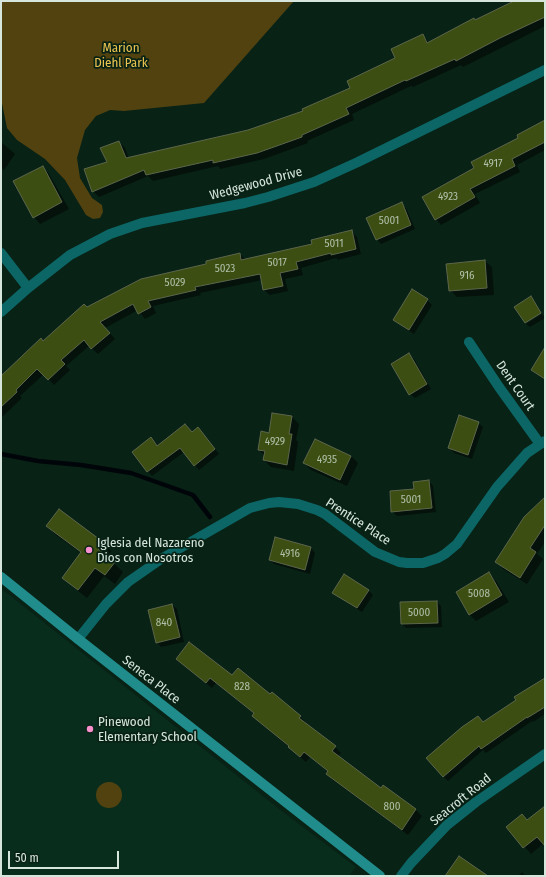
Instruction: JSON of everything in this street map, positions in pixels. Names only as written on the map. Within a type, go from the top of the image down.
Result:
[{"type":"street","name":"Wedgewood Drive","points":[[1,312],[28,288],[70,255],[110,234],[142,224],[268,197],[314,182],[545,70]]},
{"type":"street","points":[[1,253],[28,288]]},
{"type":"street","name":"Dent Court","points":[[469,342],[499,387],[543,442]]},
{"type":"street","name":"Prentice Place","points":[[78,639],[106,604],[128,582],[161,559],[250,508],[269,503],[279,502],[298,504],[325,514],[375,552],[399,562],[423,563],[438,558],[458,544],[497,487],[527,453],[543,442]]},
{"type":"street","name":"Seneca Place","points":[[1,577],[380,876]]},
{"type":"street","name":"Seacroft Road","points":[[401,876],[411,863],[447,825],[476,802],[545,754]]},
{"type":"shaded area","name":"Pinewood Elementary School","points":[[3,590],[283,812],[356,867],[349,876],[1,876],[1,593]]},
{"type":"green space","name":"Marion Diehl Park","points":[[1,1],[294,1],[204,103],[124,111],[110,110],[96,116],[85,130],[77,158],[80,178],[92,198],[102,205],[103,212],[100,218],[93,219],[86,215],[65,180],[45,159],[17,140],[7,128],[1,98]]},
{"type":"green space","points":[[109,782],[118,786],[122,795],[118,804],[109,808],[100,804],[96,795],[100,786]]},
{"type":"building","points":[[514,1],[545,1],[545,17],[456,61],[455,59],[406,81],[405,80],[346,108],[349,114],[302,135],[302,137],[257,153],[213,163],[213,160],[146,175],[144,170],[92,192],[84,169],[107,162],[100,148],[119,141],[126,158],[248,130],[303,111],[302,109],[350,88],[347,81],[395,58],[391,49],[423,34],[427,43],[474,18],[475,20]]},
{"type":"building","points":[[545,120],[545,142],[512,159],[515,166],[470,189],[475,197],[435,220],[422,197],[474,168],[471,162],[518,138],[517,135]]},
{"type":"building","points":[[43,166],[62,202],[33,218],[13,181]]},
{"type":"building","points":[[402,202],[411,225],[376,240],[366,218]]},
{"type":"building","points":[[352,230],[356,249],[331,255],[331,253],[296,262],[298,269],[280,273],[283,286],[263,290],[260,274],[195,287],[196,290],[148,301],[151,307],[138,314],[133,304],[100,322],[110,333],[91,349],[84,340],[61,360],[65,364],[48,380],[37,369],[16,390],[17,392],[1,407],[1,376],[41,338],[43,341],[84,304],[87,307],[141,279],[206,264],[206,261],[240,253],[241,260],[312,244],[311,240]]},
{"type":"building","points":[[485,260],[487,288],[449,291],[446,264]]},
{"type":"building","points":[[412,289],[428,299],[409,330],[393,320]]},
{"type":"building","points":[[531,296],[541,313],[525,323],[514,307]]},
{"type":"building","points":[[545,347],[545,379],[531,370]]},
{"type":"building","points":[[409,353],[427,384],[409,395],[391,364]]},
{"type":"building","points":[[272,413],[292,416],[289,434],[292,434],[287,465],[263,460],[265,451],[258,450],[261,431],[269,433]]},
{"type":"building","points":[[459,415],[479,422],[468,455],[448,448]]},
{"type":"building","points":[[185,424],[192,432],[198,427],[215,449],[194,466],[180,448],[147,472],[132,452],[151,437],[157,446]]},
{"type":"building","points":[[315,439],[351,456],[340,480],[303,463]]},
{"type":"building","points":[[429,480],[432,508],[391,512],[390,491],[414,489],[413,482]]},
{"type":"building","points":[[545,497],[545,525],[530,548],[536,552],[520,578],[495,562],[524,517]]},
{"type":"building","name":"Iglesia del Nazareno Dios con Nosotros","points":[[59,509],[103,542],[98,549],[115,562],[105,575],[95,568],[78,590],[62,578],[81,552],[46,526]]},
{"type":"building","points":[[275,537],[311,547],[305,570],[269,560]]},
{"type":"building","points":[[489,572],[502,595],[469,615],[456,592]]},
{"type":"building","points":[[344,574],[369,590],[357,608],[332,593]]},
{"type":"building","points":[[437,601],[438,623],[401,624],[400,602]]},
{"type":"building","points":[[172,604],[180,637],[156,643],[148,610]]},
{"type":"building","points":[[189,642],[232,675],[238,668],[270,694],[272,692],[301,716],[299,718],[336,746],[332,751],[381,788],[383,785],[416,809],[402,830],[326,774],[328,771],[304,752],[300,757],[288,747],[289,746],[252,716],[254,713],[210,678],[206,683],[176,659]]},
{"type":"building","points":[[545,678],[545,707],[527,717],[481,749],[479,746],[443,777],[426,758],[462,727],[478,716],[483,722],[516,700],[514,697]]},
{"type":"building","points":[[545,806],[545,846],[537,837],[523,848],[506,827],[522,814],[527,820]]},
{"type":"building","points":[[459,856],[488,876],[445,876]]},
{"type":"waterway","points":[[1,454],[38,461],[81,465],[131,473],[193,495],[210,517]]},
{"type":"place","name":"Iglesia del Nazareno Dios con Nosotros","points":[[89,550]]},
{"type":"place","name":"Pinewood Elementary School","points":[[90,729]]}]
